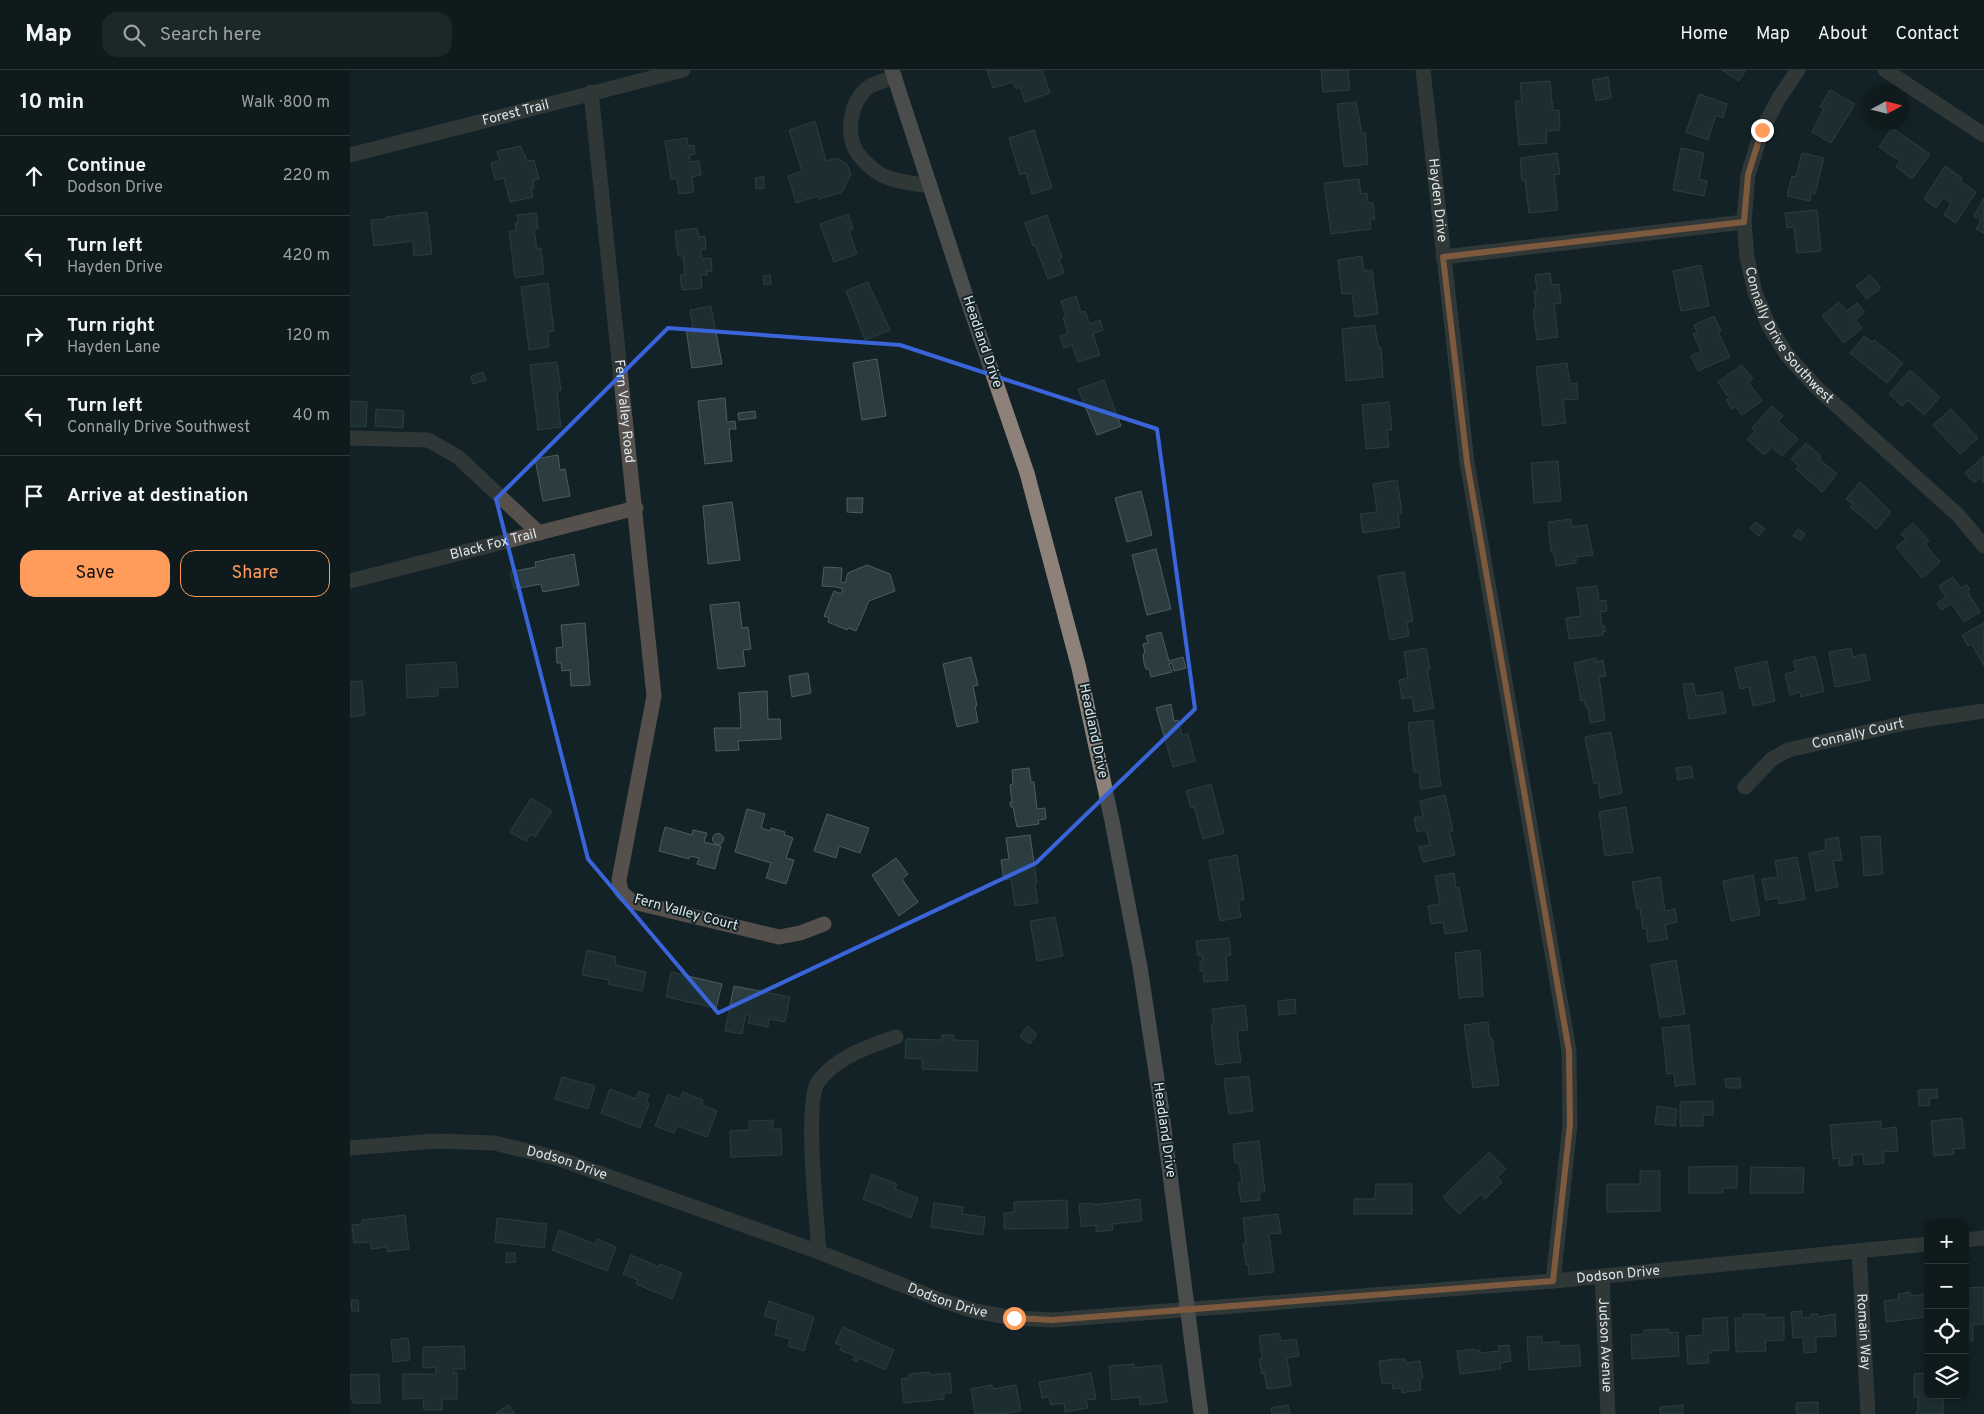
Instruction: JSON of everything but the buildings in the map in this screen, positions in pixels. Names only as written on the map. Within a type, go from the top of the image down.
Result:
[{"type":"main road","name":"Headland Drive","points":[[894,73],[1027,473],[1078,668],[1112,821],[1140,966],[1161,1104],[1200,1414]]},
{"type":"street","name":"Forest Trail","points":[[350,155],[683,70]]},
{"type":"street","name":"Hayden Drive","points":[[1423,70],[1467,462],[1569,1051],[1570,1125],[1553,1281]]},
{"type":"street","name":"Connally Drive Southwest","points":[[1798,70],[1779,98],[1762,130],[1748,175],[1744,222],[1746,257],[1755,292],[1768,324],[1787,354],[1816,387],[1958,515],[1984,546]]},
{"type":"street","points":[[1885,70],[1984,135]]},
{"type":"street","points":[[894,73],[868,88],[859,97],[852,115],[851,135],[857,153],[876,171],[894,179],[930,186]]},
{"type":"street","name":"Fern Valley Road","points":[[591,92],[636,508],[654,696],[647,731]]},
{"type":"street","points":[[1443,257],[1744,222]]},
{"type":"street","points":[[350,438],[428,440],[458,457],[539,533]]},
{"type":"street","name":"Black Fox Trail","points":[[350,581],[636,508]]},
{"type":"street","name":"Connally Court","points":[[1745,787],[1772,759],[1788,750],[1910,722],[1984,711]]},
{"type":"street","name":"Fern Valley Court","points":[[647,731],[619,880],[621,892],[634,902],[779,937],[800,933],[824,924]]},
{"type":"street","points":[[819,1252],[812,1128],[812,1102],[817,1083],[834,1065],[863,1048],[896,1037]]},
{"type":"street","name":"Dodson Drive","points":[[350,1148],[436,1141],[494,1143],[557,1158],[819,1252],[940,1300],[975,1311],[1014,1318],[1052,1320],[1553,1281],[1924,1244]]},
{"type":"street","points":[[1969,1240],[1984,1238]]},
{"type":"street","name":"Romain Way","points":[[1859,1251],[1868,1414]]},
{"type":"street","name":"Judson Avenue","points":[[1602,1276],[1608,1414]]},
{"type":"highlighted area","points":[[668,328],[900,345],[1157,429],[1195,709],[1036,863],[718,1013],[588,859],[496,499]]},
{"type":"route","points":[[1014,1318],[1052,1320],[1553,1281],[1570,1125],[1569,1051],[1467,462],[1443,257],[1744,222],[1748,175],[1762,130]]}]
